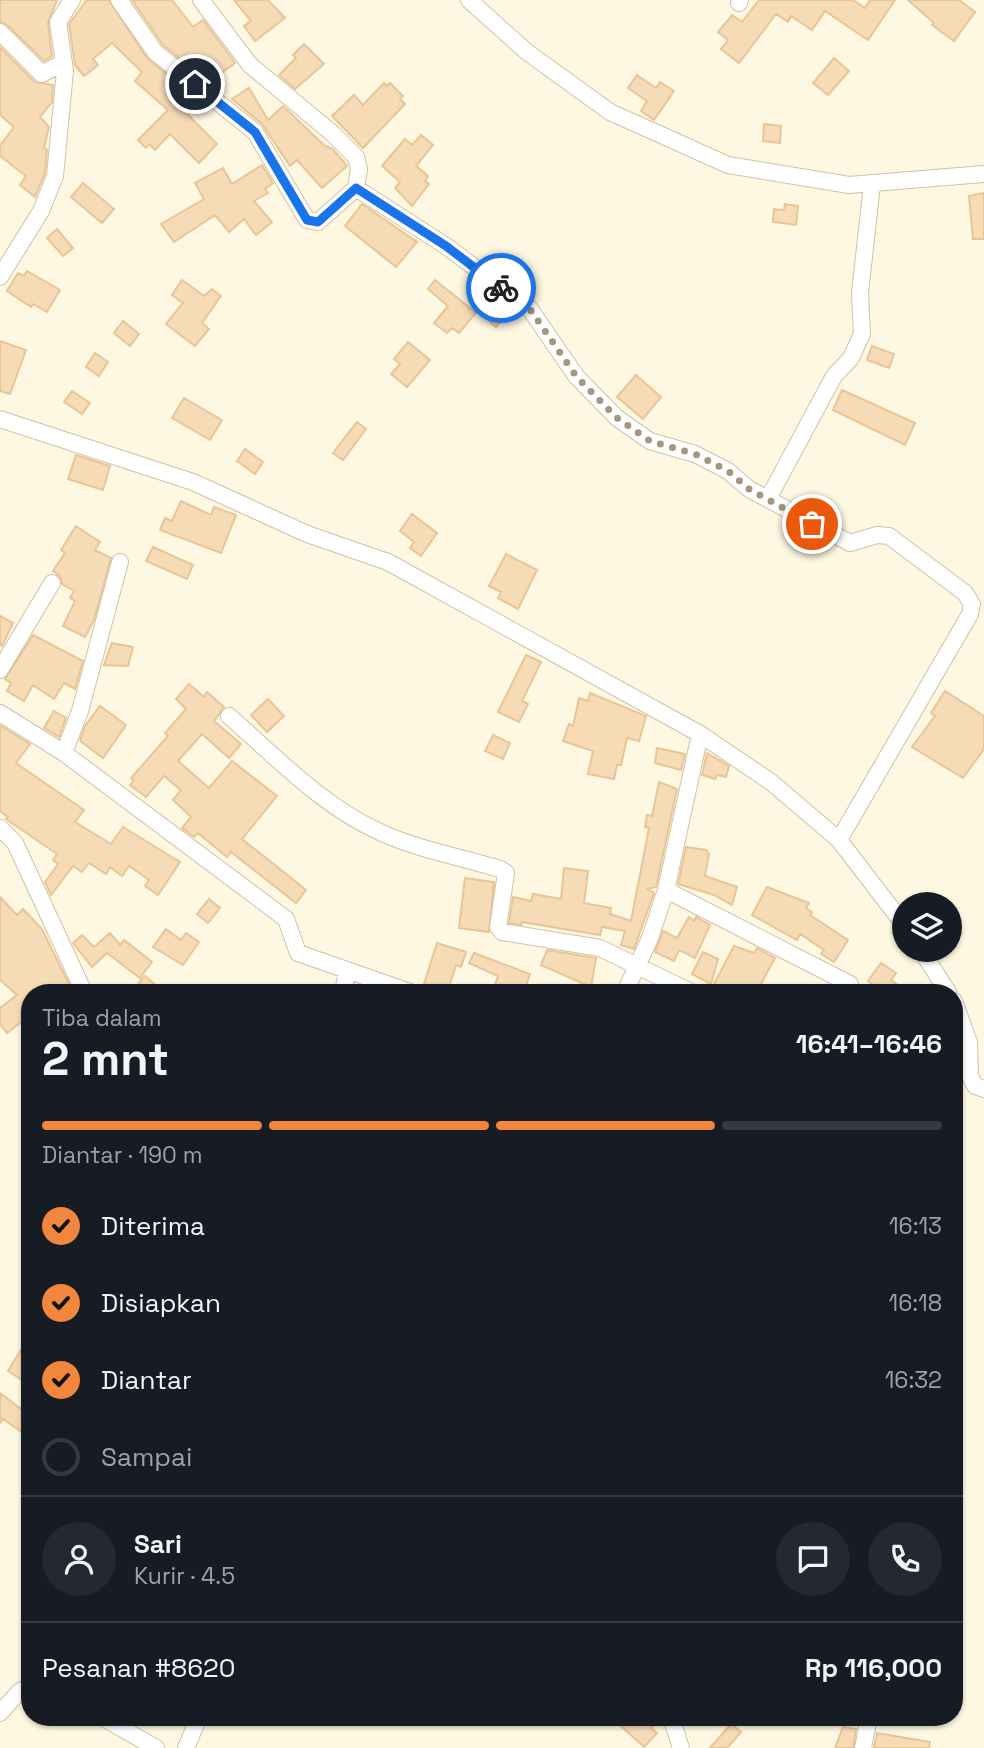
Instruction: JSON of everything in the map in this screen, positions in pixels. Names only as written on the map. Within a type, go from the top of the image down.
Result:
[{"type":"street","points":[[0,276],[41,211],[55,176],[63,106],[64,62],[58,22],[72,0]]},
{"type":"street","points":[[119,0],[155,52],[255,132],[307,220],[318,222],[356,188],[359,170],[355,157],[332,133],[250,65],[201,0]]},
{"type":"street","points":[[469,0],[527,52],[622,117],[729,165],[788,177],[872,184],[984,174]]},
{"type":"street","points":[[0,32],[42,74],[64,62]]},
{"type":"street","points":[[768,499],[834,376],[851,358],[862,334],[860,293],[872,184]]},
{"type":"street","points":[[356,188],[446,246],[530,309],[576,376],[617,418],[650,441],[695,454],[728,471],[749,489],[850,543],[877,535],[889,536],[965,593],[972,604],[970,614],[839,840]]},
{"type":"street","points":[[0,419],[193,482],[307,534],[388,562],[700,734],[771,782],[839,840],[892,909]]},
{"type":"street","points":[[64,753],[80,711],[120,562]]},
{"type":"street","points":[[0,670],[52,583]]},
{"type":"street","points":[[0,713],[64,753],[286,919],[294,948],[298,953],[386,984]]},
{"type":"street","points":[[229,716],[301,781],[340,809],[382,833],[500,869],[508,879],[498,927],[502,932],[600,948],[674,984]]},
{"type":"street","points":[[629,984],[666,890],[700,734]]},
{"type":"street","points":[[0,828],[15,843],[80,984]]},
{"type":"street","points":[[666,890],[850,984]]},
{"type":"street","points":[[929,962],[943,984]]},
{"type":"street","points":[[345,984],[347,971]]},
{"type":"street","points":[[963,1026],[969,1042],[970,1076],[975,1086],[984,1089]]},
{"type":"street","points":[[0,1713],[21,1691]]},
{"type":"street","points":[[118,1726],[156,1748]]},
{"type":"street","points":[[186,1748],[195,1726]]},
{"type":"street","points":[[674,1726],[681,1748]]},
{"type":"street","points":[[863,1748],[867,1726]]},
{"type":"building","points":[[0,0],[57,0],[48,23],[52,56],[44,61],[7,25],[0,22]]},
{"type":"building","points":[[87,0],[109,0],[147,58],[201,102],[188,115],[217,144],[199,163],[170,134],[155,150],[149,144],[146,148],[138,140],[168,110],[135,81],[142,72],[112,43],[93,59],[98,65],[84,76],[75,65],[69,24]]},
{"type":"building","points":[[132,0],[172,0],[193,27],[203,20],[235,63],[209,82],[163,45]]},
{"type":"building","points":[[234,0],[268,0],[285,18],[255,41],[244,26],[251,21]]},
{"type":"building","points":[[759,0],[853,0],[865,8],[870,0],[895,0],[868,40],[825,11],[812,30],[791,16],[788,22],[776,14],[739,63],[721,49],[728,40],[718,32],[732,15],[742,22]]},
{"type":"building","points":[[908,0],[959,0],[975,12],[954,41],[932,25],[934,23]]},
{"type":"building","points":[[304,44],[324,64],[295,89],[279,75],[296,58],[293,55]]},
{"type":"building","points":[[0,47],[35,82],[53,85],[52,102],[40,117],[49,127],[44,148],[47,150],[45,173],[35,197],[20,185],[26,176],[0,156],[0,146],[14,127],[0,115]]},
{"type":"building","points":[[834,58],[849,71],[828,95],[813,83]]},
{"type":"building","points":[[637,75],[656,88],[660,82],[674,91],[654,120],[641,111],[647,101],[628,88]]},
{"type":"building","points":[[384,83],[387,86],[390,83],[403,96],[400,99],[405,104],[363,148],[332,116],[354,95],[363,105]]},
{"type":"building","points":[[249,88],[268,120],[283,106],[325,146],[333,149],[347,166],[322,188],[297,160],[290,166],[262,124],[232,99]]},
{"type":"building","points":[[764,124],[781,126],[780,143],[763,141]]},
{"type":"building","points":[[421,135],[433,145],[416,166],[428,176],[425,181],[429,184],[412,206],[395,188],[400,182],[382,166],[405,139],[412,145]]},
{"type":"building","points":[[262,165],[273,183],[265,189],[268,193],[254,201],[272,222],[256,235],[244,219],[229,232],[215,215],[174,242],[161,224],[204,199],[195,183],[223,168],[232,184]]},
{"type":"building","points":[[83,183],[114,209],[102,223],[71,197]]},
{"type":"building","points":[[984,193],[984,239],[973,239],[969,196]]},
{"type":"building","points":[[362,204],[417,242],[396,267],[345,226]]},
{"type":"building","points":[[785,204],[798,206],[796,225],[773,222],[774,209],[784,210]]},
{"type":"building","points":[[57,229],[73,248],[63,256],[47,238]]},
{"type":"building","points":[[27,271],[60,290],[47,312],[33,304],[31,307],[7,291],[18,273],[24,276]]},
{"type":"building","points":[[182,280],[204,296],[212,289],[221,296],[202,323],[209,329],[195,346],[166,324],[183,303],[172,295]]},
{"type":"building","points":[[435,280],[476,313],[459,333],[452,328],[447,333],[434,323],[448,306],[428,289]]},
{"type":"building","points":[[496,297],[512,309],[496,327],[481,314]]},
{"type":"building","points":[[123,321],[139,334],[130,346],[114,333]]},
{"type":"building","points":[[0,341],[26,350],[10,394],[0,391]]},
{"type":"building","points":[[408,342],[430,360],[407,387],[391,374],[400,364],[394,359]]},
{"type":"building","points":[[872,346],[894,354],[889,368],[867,360]]},
{"type":"building","points":[[95,353],[108,362],[99,376],[86,367]]},
{"type":"building","points":[[636,375],[661,397],[643,419],[617,397]]},
{"type":"building","points":[[842,390],[915,423],[905,445],[833,410]]},
{"type":"building","points":[[72,391],[90,403],[82,414],[64,402]]},
{"type":"building","points":[[184,398],[222,420],[210,440],[172,418]]},
{"type":"building","points":[[357,422],[366,429],[343,460],[333,453]]},
{"type":"building","points":[[245,449],[263,462],[255,474],[237,461]]},
{"type":"building","points":[[76,455],[110,466],[103,490],[68,479]]},
{"type":"building","points":[[181,501],[211,515],[214,507],[236,515],[221,553],[160,530],[165,518],[172,521]]},
{"type":"building","points":[[412,514],[437,533],[421,556],[410,548],[414,542],[400,531]]},
{"type":"building","points":[[76,526],[100,542],[95,550],[111,558],[94,620],[85,637],[63,626],[75,601],[70,598],[74,591],[62,584],[61,577],[53,571],[65,553],[61,550]]},
{"type":"building","points":[[153,547],[193,565],[187,579],[146,561]]},
{"type":"building","points":[[506,554],[537,570],[518,609],[498,598],[501,592],[489,586]]},
{"type":"building","points":[[0,616],[13,623],[2,646],[0,645]]},
{"type":"building","points":[[33,635],[83,661],[75,689],[64,683],[54,699],[33,685],[24,701],[7,691],[11,683],[5,679]]},
{"type":"building","points":[[112,643],[133,647],[128,666],[104,665]]},
{"type":"building","points":[[526,655],[541,662],[522,701],[528,704],[519,722],[498,712]]},
{"type":"building","points":[[189,684],[204,697],[207,692],[224,707],[214,721],[241,744],[229,758],[202,734],[178,761],[209,788],[232,761],[277,796],[242,839],[306,890],[296,903],[231,852],[227,857],[198,833],[194,837],[182,828],[191,817],[173,800],[181,790],[164,776],[146,797],[130,785],[134,780],[131,778],[168,736],[165,733],[186,709],[176,699]]},
{"type":"building","points":[[945,691],[984,716],[984,749],[963,778],[912,747],[935,716],[931,713]]},
{"type":"building","points":[[590,693],[646,716],[639,741],[627,738],[621,765],[617,765],[614,779],[588,774],[593,751],[563,741],[569,724],[573,726],[579,698],[588,701]]},
{"type":"building","points":[[268,699],[284,716],[267,732],[251,715]]},
{"type":"building","points":[[100,706],[126,725],[103,758],[80,741],[85,726]]},
{"type":"building","points":[[54,711],[66,718],[59,737],[44,728]]},
{"type":"building","points":[[0,725],[30,744],[16,763],[84,810],[75,822],[111,844],[123,827],[180,862],[158,895],[145,886],[149,880],[129,866],[122,876],[110,867],[106,874],[89,863],[82,872],[73,866],[51,895],[45,882],[58,864],[53,860],[57,854],[6,819],[8,817],[0,811]]},
{"type":"building","points":[[493,735],[510,743],[503,759],[485,751]]},
{"type":"building","points":[[657,748],[685,754],[681,770],[655,763]]},
{"type":"building","points":[[707,753],[729,766],[726,777],[717,775],[715,779],[702,775]]},
{"type":"building","points":[[659,782],[677,789],[656,887],[648,889],[654,893],[634,949],[621,945],[625,931],[602,927],[600,935],[522,922],[521,925],[509,923],[513,897],[531,901],[533,894],[561,899],[564,868],[588,871],[584,903],[611,908],[610,914],[631,921],[649,828],[645,827],[647,815],[652,816]]},
{"type":"building","points":[[686,847],[706,850],[709,854],[705,876],[737,887],[732,905],[714,895],[678,884]]},
{"type":"building","points":[[465,878],[494,882],[489,932],[459,928]]},
{"type":"building","points":[[767,887],[809,903],[806,908],[812,912],[810,915],[848,940],[834,962],[821,954],[824,950],[800,934],[797,940],[752,915]]},
{"type":"building","points":[[0,897],[17,915],[23,909],[42,929],[69,984],[21,984],[21,1022],[7,1033],[0,1024],[0,1008],[17,995],[0,980]]},
{"type":"building","points":[[209,899],[220,908],[208,923],[197,914]]},
{"type":"building","points":[[689,917],[694,921],[696,917],[710,925],[695,958],[679,950],[674,961],[655,952],[663,931],[677,938]]},
{"type":"building","points":[[166,929],[181,940],[186,933],[199,942],[183,965],[153,947]]},
{"type":"building","points":[[110,933],[120,945],[124,940],[152,962],[140,978],[107,953],[92,967],[73,943],[82,935],[94,947]]},
{"type":"building","points":[[437,943],[466,952],[461,967],[456,965],[450,984],[424,984]]},
{"type":"building","points":[[734,946],[754,953],[757,948],[775,958],[761,984],[714,984]]},
{"type":"building","points":[[547,950],[596,958],[592,984],[584,984],[541,965]]},
{"type":"building","points":[[703,952],[718,959],[711,984],[692,974]]},
{"type":"building","points":[[474,953],[530,974],[527,984],[495,984],[498,976],[469,963]]},
{"type":"building","points":[[881,963],[896,973],[891,980],[897,984],[872,984],[868,981]]},
{"type":"building","points":[[145,976],[154,984],[138,984]]},
{"type":"building","points":[[21,1350],[21,1379],[8,1371]]},
{"type":"building","points":[[0,1393],[21,1409],[21,1432],[3,1419],[0,1423]]},
{"type":"building","points":[[621,1726],[653,1726],[651,1728],[657,1733],[644,1747]]},
{"type":"building","points":[[729,1726],[741,1732],[727,1748],[710,1748]]},
{"type":"building","points":[[843,1727],[856,1729],[853,1748],[835,1748]]},
{"type":"building","points":[[877,1733],[930,1742],[929,1748],[874,1748]]},
{"type":"way so far","points":[[501,288],[530,309],[548,331],[576,376],[617,418],[650,441],[695,454],[728,471],[749,489],[812,524]]},
{"type":"route","points":[[195,84],[255,132],[307,220],[318,222],[356,188],[446,246],[501,288]]}]
